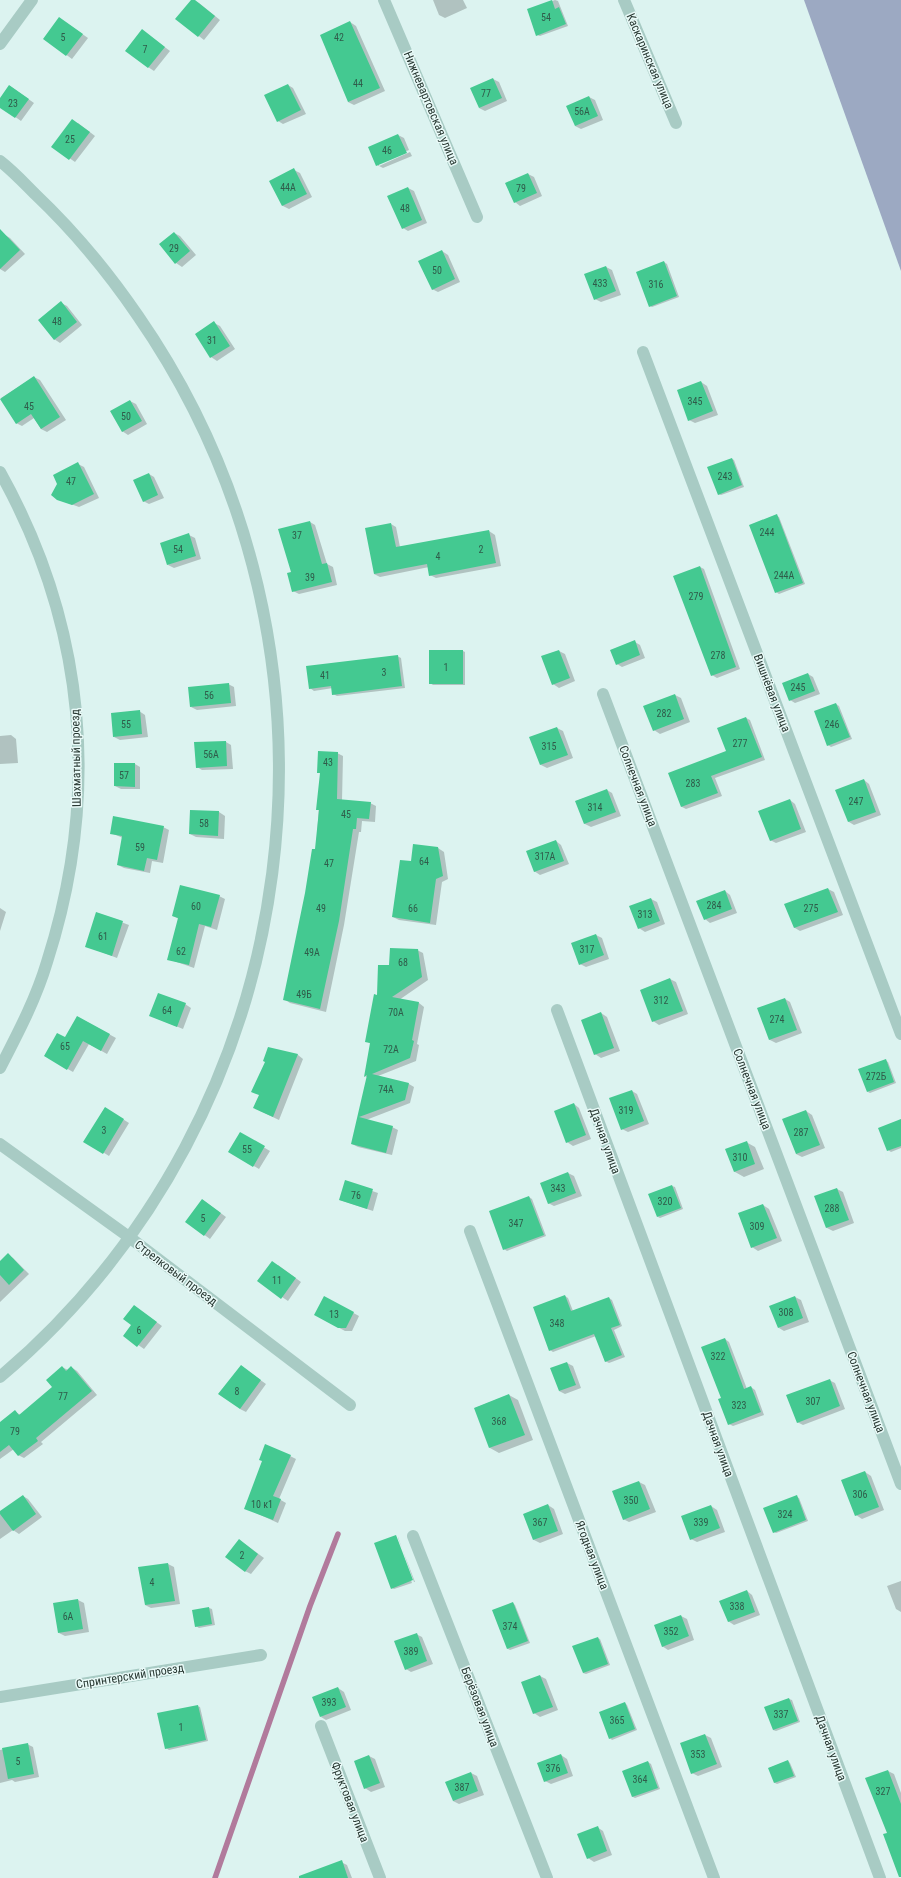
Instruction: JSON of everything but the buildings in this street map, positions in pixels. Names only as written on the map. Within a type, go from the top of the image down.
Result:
[{"type":"street","points":[[0,44],[32,0]]},
{"type":"street","name":"Нижневартовская улица","points":[[384,0],[477,217]]},
{"type":"street","name":"Каскаринская улица","points":[[624,0],[676,123]]},
{"type":"street","points":[[0,161],[64,222],[115,282],[159,347],[198,416],[229,488],[253,563],[269,639],[278,718],[279,797],[273,875],[259,952],[237,1028],[208,1101],[172,1171],[129,1237],[80,1299],[25,1355],[0,1377]]},
{"type":"street","name":"Вишнёвая улица","points":[[643,352],[901,1034]]},
{"type":"street","name":"Шахматный проезд","points":[[0,472],[18,504],[41,558],[59,614],[71,672],[78,731],[79,790],[74,848],[61,914],[47,963],[25,1018],[0,1068]]},
{"type":"street","name":"Солнечная улица","points":[[604,694],[901,1484]]},
{"type":"street","name":"Дачная улица","points":[[557,1010],[880,1878]]},
{"type":"street","name":"Стрелковый проезд","points":[[0,1144],[129,1237],[350,1405]]},
{"type":"street","name":"Ягодная улица","points":[[470,1231],[714,1878]]},
{"type":"street","name":"Берёзовая улица","points":[[413,1536],[547,1878]]},
{"type":"street","name":"Спринтерский проезд","points":[[0,1697],[261,1655]]},
{"type":"street","name":"Фруктовая улица","points":[[321,1726],[380,1878]]},
{"type":"shaded area","points":[[804,0],[901,0],[901,271]]},
{"type":"waterway","points":[[215,1878],[310,1606],[338,1534]]}]
